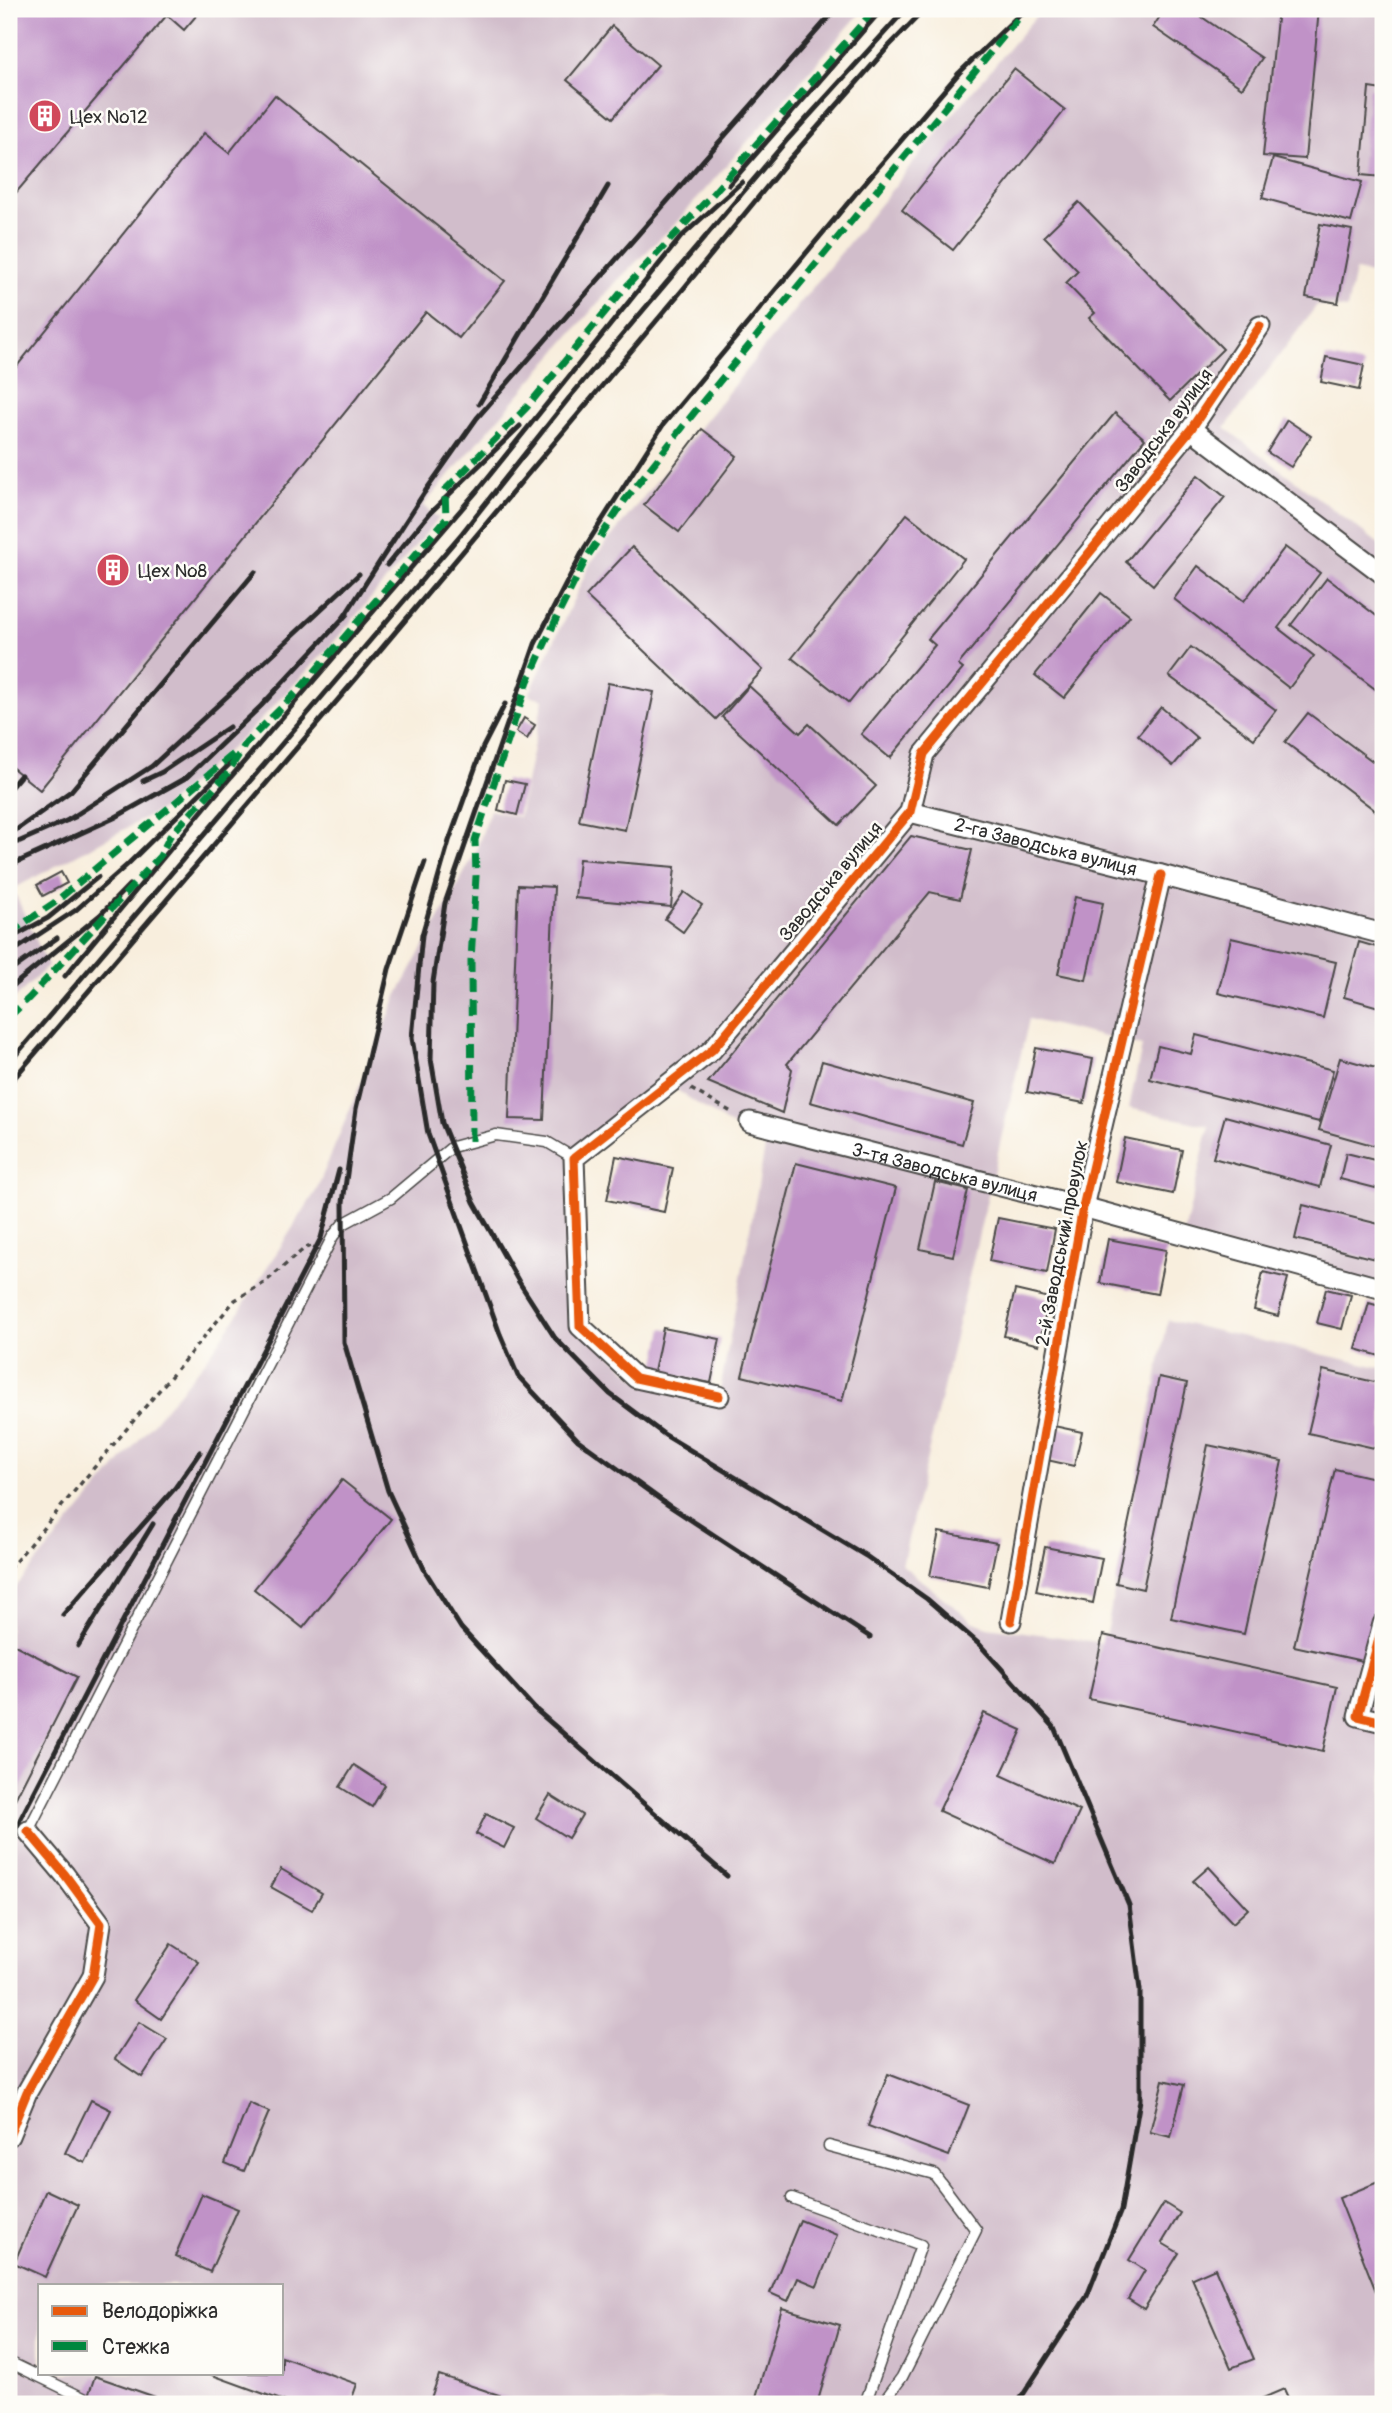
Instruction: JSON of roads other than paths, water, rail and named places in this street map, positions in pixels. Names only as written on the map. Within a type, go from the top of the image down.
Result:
[{"type":"street","name":"Заводська вулиця","points":[[574,1158],[712,1051],[910,812],[924,754],[1191,429],[1260,326]]},
{"type":"street","points":[[1191,429],[1383,574]]},
{"type":"street","name":"2-га Заводська вулиця","points":[[910,812],[1383,934]]},
{"type":"street","name":"2-й Заводський провулок","points":[[1011,1621],[1083,1207],[1161,875]]},
{"type":"street","name":"3-тя Заводська вулиця","points":[[750,1122],[1083,1207],[1383,1289]]},
{"type":"street","points":[[574,1158],[580,1326],[636,1378],[719,1396]]},
{"type":"street","points":[[1383,1624],[1358,1716],[1383,1722]]},
{"type":"street","points":[[9,2136],[27,2092],[93,1976],[101,1924],[65,1875],[28,1832]]},
{"type":"lane","points":[[28,1832],[333,1236],[343,1224],[391,1198],[452,1147],[496,1135],[547,1142],[574,1158]]},
{"type":"lane","points":[[829,2146],[934,2174],[976,2230],[902,2377],[882,2404]]},
{"type":"lane","points":[[792,2198],[921,2245],[865,2404]]},
{"type":"lane","points":[[9,2362],[96,2404]]},
{"type":"railway","points":[[342,620],[424,493],[477,418],[836,9]]},
{"type":"railway","points":[[729,185],[882,9]]},
{"type":"railway","points":[[9,1063],[462,533],[569,398],[788,139],[906,9]]},
{"type":"railway","points":[[9,1084],[366,667],[787,162],[925,9]]},
{"type":"railway","points":[[1017,2404],[1087,2296],[1121,2210],[1140,2100],[1140,1990],[1129,1905],[1054,1727],[980,1645],[927,1599],[866,1556],[665,1435],[610,1394],[555,1338],[519,1282],[474,1202],[442,1123],[431,1059],[433,982],[445,903],[535,644],[585,547],[663,425],[959,73],[1025,9]]},
{"type":"railway","points":[[65,976],[212,799],[477,491],[681,237],[742,182]]},
{"type":"railway","points":[[479,404],[608,186]]},
{"type":"railway","points":[[387,565],[431,512],[520,426]]},
{"type":"railway","points":[[9,835],[71,791],[255,572]]},
{"type":"railway","points":[[68,820],[152,766],[359,574]]},
{"type":"railway","points":[[9,866],[114,818],[187,777],[261,706],[347,614]]},
{"type":"railway","points":[[505,704],[482,749],[449,841],[422,935],[412,1038],[428,1134],[500,1334],[518,1376],[578,1440],[668,1505],[870,1637]]},
{"type":"railway","points":[[143,781],[162,772],[229,727]]},
{"type":"railway","points":[[9,954],[76,910],[127,865],[237,757]]},
{"type":"railway","points":[[9,789],[21,775]]},
{"type":"railway","points":[[9,846],[75,817]]},
{"type":"railway","points":[[425,862],[389,969],[356,1109],[343,1202],[344,1342],[388,1491],[425,1571],[461,1628],[534,1708],[727,1876]]},
{"type":"railway","points":[[9,939],[48,918],[98,877]]},
{"type":"railway","points":[[9,989],[100,915],[129,885]]},
{"type":"railway","points":[[9,972],[57,938]]},
{"type":"railway","points":[[9,1841],[321,1238],[339,1170]]},
{"type":"railway","points":[[63,1615],[175,1488],[200,1452]]},
{"type":"railway","points":[[78,1646],[153,1524]]},
{"type":"place","name":"Цех №12","points":[[45,116]]},
{"type":"place","name":"Цех №8","points":[[113,570]]}]
